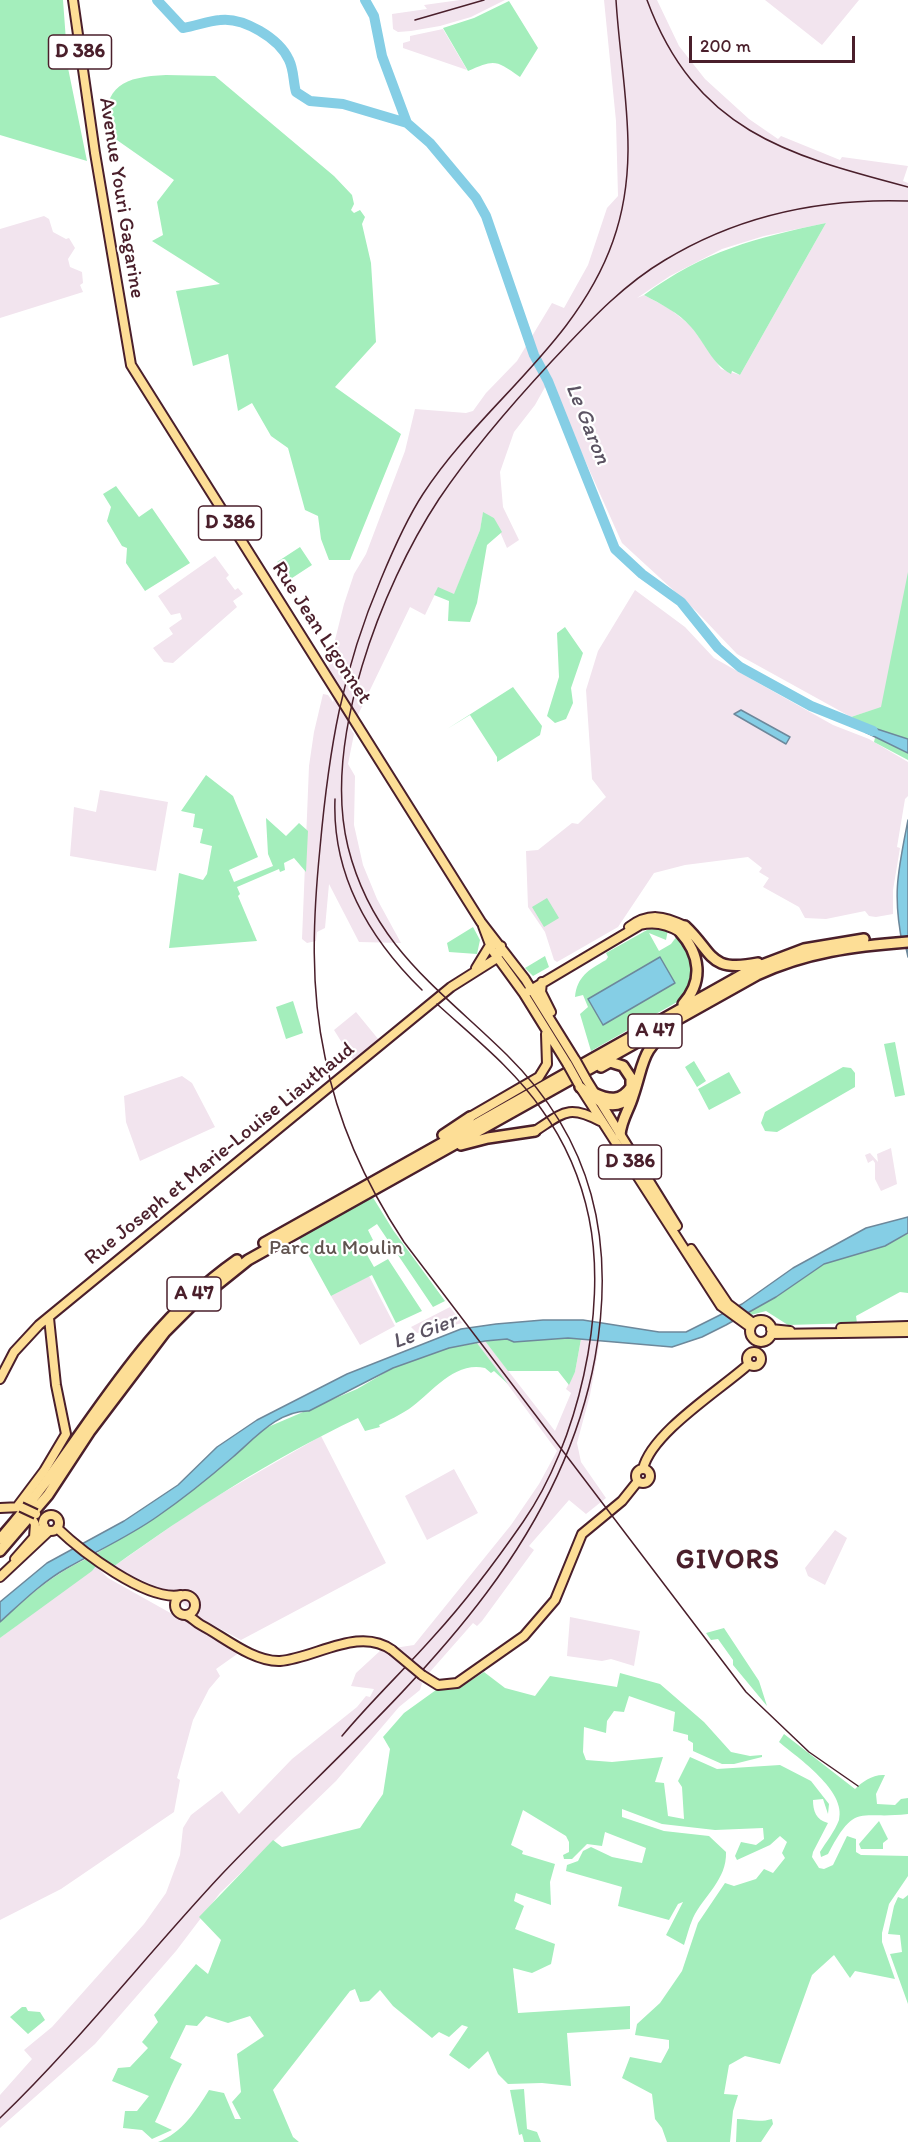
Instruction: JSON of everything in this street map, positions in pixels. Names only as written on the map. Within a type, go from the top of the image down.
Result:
[{"type":"highway","points":[[683,929],[708,955],[731,966],[772,960]]},
{"type":"highway","points":[[678,1010],[693,989],[698,966],[694,949],[683,929]]},
{"type":"highway","name":"A 47","points":[[0,1551],[48,1495],[142,1361],[192,1305],[248,1260],[758,975],[808,955],[908,935]]},
{"type":"highway","name":"A 47","points":[[0,1539],[41,1488],[140,1350],[181,1305],[222,1271],[263,1243],[678,1010],[772,960],[816,946],[908,942]]},
{"type":"highway","points":[[620,1135],[621,1123],[634,1094],[641,1063],[649,1048],[660,1036],[758,975]]},
{"type":"highway","points":[[553,1088],[571,1084],[610,1062],[628,1071],[631,1087],[620,1098],[605,1099],[594,1093]]},
{"type":"highway","points":[[581,1083],[599,1102],[610,1106],[620,1105],[634,1094]]},
{"type":"highway","points":[[404,1163],[471,1118]]},
{"type":"highway","points":[[384,1183],[468,1142],[535,1131]]},
{"type":"main road","name":"Avenue Youri Gagarine","points":[[73,0],[97,164],[131,365]]},
{"type":"main road","name":"Rue Jean Ligonnet","points":[[131,365],[481,921],[531,988],[561,1036],[574,1067]]},
{"type":"main road","points":[[524,993],[616,937],[638,920],[651,916],[664,916],[683,929]]},
{"type":"main road","name":"Rue Jean Ligonnet","points":[[481,921],[497,958],[524,993],[545,1030],[574,1067]]},
{"type":"main road","points":[[490,945],[501,946],[497,958]]},
{"type":"main road","name":"Rue Joseph et Marie-Louise Liauthaud","points":[[476,969],[490,945]]},
{"type":"main road","name":"Rue Joseph et Marie-Louise Liauthaud","points":[[0,1379],[23,1339],[476,969],[497,958]]},
{"type":"main road","points":[[542,982],[541,992],[561,1036]]},
{"type":"main road","points":[[471,1118],[539,1077],[547,1064],[545,1030]]},
{"type":"main road","name":"D 386","points":[[574,1067],[603,1122],[707,1279]]},
{"type":"main road","name":"D 386","points":[[581,1083],[594,1093],[722,1306],[752,1325]]},
{"type":"main road","points":[[535,1131],[572,1111],[583,1112],[603,1122]]},
{"type":"main road","points":[[20,1508],[64,1442],[66,1426],[56,1385],[49,1318]]},
{"type":"main road","points":[[763,1320],[771,1331],[766,1340],[758,1341],[751,1336],[752,1325],[763,1320]]},
{"type":"main road","points":[[771,1331],[908,1326]]},
{"type":"main road","points":[[771,1331],[908,1332]]},
{"type":"main road","points":[[638,1481],[636,1473],[643,1469],[647,1456],[666,1431],[749,1364],[754,1366],[760,1363],[762,1358],[757,1352],[758,1341]]},
{"type":"main road","points":[[638,1481],[645,1484],[651,1479],[650,1472],[643,1469]]},
{"type":"main road","points":[[164,1595],[179,1613],[269,1660],[289,1659],[364,1641],[379,1642],[438,1685],[457,1683],[524,1636],[555,1600],[582,1534],[622,1501],[638,1481]]},
{"type":"main road","points":[[0,1508],[20,1508],[45,1523],[100,1564],[129,1581],[164,1595],[193,1598],[194,1610],[206,1627]]},
{"type":"main road","points":[[34,1538],[35,1524],[45,1523]]},
{"type":"main road","points":[[0,1577],[45,1523]]},
{"type":"main road","points":[[10,1567],[16,1565],[45,1523]]},
{"type":"main road","points":[[175,1607],[176,1600],[181,1595]]},
{"type":"main road","points":[[186,1615],[194,1610]]},
{"type":"shaded area","points":[[460,0],[505,0],[471,17],[440,26],[398,32],[393,29],[392,14],[427,9],[424,5]]},
{"type":"shaded area","points":[[604,0],[657,0],[679,46],[705,79],[749,119],[778,139],[781,136],[840,160],[842,157],[908,166],[903,181],[908,183],[908,586],[886,706],[851,717],[737,654],[696,611],[622,543],[549,380],[535,405],[514,432],[500,472],[503,507],[519,540],[507,548],[494,518],[483,513],[480,530],[454,595],[438,588],[425,615],[410,607],[356,719],[351,712],[348,725],[354,734],[348,764],[355,776],[354,825],[363,865],[377,899],[401,943],[359,942],[329,884],[325,928],[317,932],[316,941],[307,943],[302,939],[309,766],[314,732],[323,694],[328,695],[333,702],[337,688],[327,672],[344,604],[354,574],[366,554],[405,451],[415,409],[466,413],[473,411],[486,393],[517,361],[552,303],[564,308],[588,265],[607,208],[618,196],[616,121]],"holes":[[[826,223],[740,375],[721,369],[691,326],[670,309],[644,295],[637,298],[670,276],[722,249],[764,236]]]},
{"type":"shaded area","points":[[765,0],[859,0],[822,45]]},
{"type":"shaded area","points":[[443,29],[467,70],[403,48],[403,43],[410,41],[410,36]]},
{"type":"shaded area","points":[[44,216],[49,219],[53,232],[66,239],[69,238],[75,248],[68,259],[70,267],[82,272],[83,283],[80,285],[83,292],[0,318],[0,229]]},
{"type":"shaded area","points":[[215,556],[229,575],[226,578],[235,590],[238,588],[243,594],[233,601],[237,607],[173,663],[164,662],[153,648],[173,634],[169,628],[182,619],[180,613],[171,615],[158,596]]},
{"type":"shaded area","points":[[635,590],[685,627],[714,658],[833,725],[869,739],[908,762],[908,796],[905,799],[897,847],[900,848],[893,890],[893,914],[876,917],[869,916],[865,911],[826,919],[805,918],[799,907],[763,887],[769,878],[759,872],[762,868],[748,857],[685,865],[654,873],[618,927],[557,962],[554,960],[545,932],[528,907],[526,851],[538,850],[572,823],[578,824],[606,797],[592,779],[586,690],[598,651]]},
{"type":"shaded area","points":[[100,790],[168,802],[156,871],[70,856],[74,807],[96,812]]},
{"type":"shaded area","points":[[356,1012],[379,1040],[354,1062],[334,1030]]},
{"type":"shaded area","points":[[182,1076],[192,1083],[215,1127],[140,1161],[126,1122],[124,1096]]},
{"type":"shaded area","points":[[891,1148],[897,1184],[881,1191],[875,1179],[875,1163],[873,1160],[868,1163],[865,1155],[870,1153],[878,1162],[877,1154]]},
{"type":"shaded area","points":[[369,1276],[395,1326],[360,1345],[331,1296]]},
{"type":"shaded area","points":[[450,1307],[462,1323],[424,1333],[417,1333],[411,1327]]},
{"type":"shaded area","points":[[581,1339],[600,1340],[590,1395],[577,1443],[581,1462],[606,1498],[586,1514],[569,1500],[529,1546],[534,1550],[482,1621],[477,1626],[473,1623],[429,1673],[419,1679],[422,1683],[420,1690],[399,1707],[336,1781],[220,1893],[176,1951],[95,2044],[0,2128],[0,2095],[32,2059],[24,2050],[52,2027],[144,1924],[166,1893],[180,1855],[183,1828],[191,1815],[222,1791],[239,1814],[292,1759],[357,1707],[366,1696],[370,1697],[374,1689],[351,1686],[356,1673],[381,1650],[414,1645],[511,1525],[539,1484],[557,1451],[477,1343],[485,1341],[555,1431],[571,1393],[566,1389],[575,1372]]},
{"type":"shaded area","points":[[321,1436],[386,1563],[241,1640],[202,1619],[170,1593],[113,1567],[200,1506]]},
{"type":"shaded area","points":[[454,1469],[478,1513],[427,1540],[405,1496]]},
{"type":"shaded area","points":[[835,1530],[847,1538],[825,1585],[808,1576],[805,1568]]},
{"type":"shaded area","points":[[96,1566],[108,1578],[240,1652],[216,1669],[220,1676],[209,1689],[193,1720],[177,1778],[180,1780],[174,1812],[61,1889],[0,1920],[0,1638]]},
{"type":"shaded area","points":[[570,1617],[640,1631],[634,1666],[611,1659],[602,1661],[567,1656]]},
{"type":"green space","points":[[0,0],[63,0],[68,68],[87,161],[0,135]]},
{"type":"green space","points":[[509,1],[538,48],[520,77],[506,67],[495,63],[484,64],[468,71],[443,28],[474,18]]},
{"type":"green space","points":[[166,75],[215,76],[334,176],[352,195],[354,204],[351,210],[354,213],[360,210],[365,217],[362,224],[371,263],[376,342],[335,387],[401,434],[350,560],[329,560],[321,539],[318,516],[305,510],[288,448],[271,436],[252,403],[238,411],[228,354],[193,366],[176,291],[220,284],[152,241],[163,235],[157,202],[174,180],[104,131],[108,103],[119,86],[138,78]]},
{"type":"green space","points":[[826,223],[740,375],[724,370],[681,317],[644,295],[688,267],[731,248],[776,234]]},
{"type":"green space","points":[[116,486],[139,517],[152,508],[190,563],[145,591],[126,563],[127,548],[122,546],[107,521],[111,507],[103,494]]},
{"type":"green space","points":[[483,512],[494,518],[502,532],[487,545],[477,603],[470,622],[448,621],[449,601],[434,595],[438,587],[454,594],[480,530]]},
{"type":"green space","points":[[300,547],[312,565],[289,580],[277,562]]},
{"type":"green space","points":[[908,572],[908,760],[874,742],[877,729],[851,717],[881,707]]},
{"type":"green space","points":[[565,627],[583,653],[571,688],[573,703],[566,719],[555,723],[547,716],[559,677],[557,633]]},
{"type":"green space","points":[[513,687],[542,726],[540,735],[497,762],[497,757],[470,715],[447,729]]},
{"type":"green space","points":[[206,775],[233,796],[258,857],[229,870],[234,882],[273,866],[268,854],[266,818],[286,836],[299,823],[308,831],[306,872],[294,858],[284,863],[285,870],[280,872],[279,869],[237,887],[240,894],[238,896],[257,941],[169,948],[179,873],[203,880],[207,874],[212,846],[200,843],[203,829],[193,827],[195,814],[181,811]]},
{"type":"green space","points":[[547,898],[559,918],[544,927],[532,907]]},
{"type":"green space","points":[[473,927],[480,940],[477,954],[449,952],[447,943]]},
{"type":"green space","points":[[654,928],[668,930],[666,940],[649,933],[659,951],[671,944],[677,936],[683,943],[691,960],[689,987],[677,1002],[591,1051],[580,1014],[588,1007],[583,995],[575,997],[578,984],[589,971],[606,960],[608,957],[606,953]]},
{"type":"green space","points":[[545,956],[549,967],[533,976],[525,968]]},
{"type":"green space","points":[[293,1001],[303,1033],[286,1039],[276,1007]]},
{"type":"green space","points":[[895,1042],[905,1095],[895,1097],[884,1044]]},
{"type":"green space","points":[[694,1061],[706,1081],[697,1087],[685,1067]]},
{"type":"green space","points":[[843,1067],[851,1068],[855,1073],[855,1087],[777,1132],[765,1131],[761,1123],[765,1112]]},
{"type":"green space","points":[[729,1072],[741,1093],[709,1110],[698,1089]]},
{"type":"green space","name":"Parc du Moulin","points":[[372,1196],[393,1230],[445,1301],[433,1307],[377,1224],[368,1230],[373,1240],[362,1246],[374,1267],[388,1259],[422,1311],[396,1323],[372,1275],[331,1296],[299,1238]]},
{"type":"green space","points":[[908,1233],[908,1293],[900,1292],[856,1316],[857,1323],[788,1325],[766,1311],[751,1315],[747,1313],[776,1297],[824,1264],[885,1246]]},
{"type":"green space","points":[[507,1339],[514,1342],[581,1339],[575,1372],[569,1385],[558,1371],[508,1371],[485,1341]]},
{"type":"green space","points":[[477,1343],[508,1384],[494,1371],[491,1373],[485,1368],[463,1369],[443,1380],[409,1409],[379,1425],[380,1427],[365,1431],[358,1418],[263,1468],[202,1506],[113,1567],[96,1554],[206,1479],[261,1430],[357,1389],[393,1368],[449,1348]]},
{"type":"green space","points":[[86,1559],[96,1566],[92,1571],[0,1638],[0,1622],[51,1579]]},
{"type":"green space","points":[[724,1628],[759,1681],[767,1706],[733,1665],[733,1660],[718,1639],[711,1640],[706,1633]]},
{"type":"green space","points":[[484,1672],[505,1688],[535,1696],[550,1676],[617,1687],[620,1673],[660,1684],[704,1722],[731,1752],[750,1756],[762,1755],[762,1757],[734,1764],[722,1764],[693,1751],[693,1743],[688,1740],[688,1735],[673,1731],[675,1712],[629,1696],[624,1712],[614,1711],[607,1721],[606,1733],[584,1727],[583,1752],[586,1760],[612,1762],[663,1757],[655,1782],[664,1783],[668,1816],[684,1819],[682,1787],[678,1781],[690,1757],[717,1769],[780,1765],[811,1781],[829,1804],[828,1814],[823,1799],[813,1800],[816,1814],[828,1823],[812,1857],[819,1868],[824,1869],[833,1865],[847,1836],[856,1839],[856,1852],[861,1855],[908,1856],[908,1876],[889,1904],[882,1933],[882,1942],[895,1979],[855,1971],[850,1978],[834,1955],[812,1975],[780,2064],[745,2056],[729,2065],[724,2094],[738,2095],[733,2111],[730,2142],[667,2142],[662,2128],[655,2119],[652,2094],[622,2078],[630,2057],[661,2063],[669,2048],[669,2040],[635,2035],[637,2024],[660,2003],[682,1971],[698,1923],[725,1883],[734,1886],[756,1879],[764,1869],[773,1873],[785,1858],[782,1853],[787,1842],[780,1836],[770,1845],[737,1860],[735,1856],[741,1842],[756,1845],[764,1839],[763,1828],[715,1830],[662,1824],[622,1809],[622,1817],[664,1831],[709,1836],[726,1852],[723,1871],[693,1918],[684,1945],[666,1935],[683,1902],[678,1904],[669,1920],[618,1906],[622,1887],[566,1871],[567,1865],[578,1861],[583,1851],[591,1847],[612,1857],[642,1863],[646,1848],[605,1832],[602,1846],[587,1844],[572,1859],[564,1859],[563,1855],[569,1852],[569,1842],[566,1836],[523,1810],[511,1845],[523,1851],[522,1854],[555,1864],[550,1882],[551,1905],[516,1893],[514,1901],[524,1906],[515,1929],[555,1944],[551,1964],[532,1973],[513,1968],[518,2013],[630,2006],[630,2029],[567,2033],[571,2086],[542,2083],[508,2084],[498,2074],[488,2051],[469,2069],[449,2055],[468,2027],[462,2025],[449,2037],[439,2032],[432,2038],[393,2006],[380,1990],[369,2001],[360,2002],[355,1989],[350,1991],[273,2090],[293,2137],[299,2142],[158,2142],[181,2127],[209,2090],[224,2093],[235,2119],[241,2119],[232,2102],[241,2092],[237,2054],[264,2036],[250,2016],[228,2023],[206,2016],[197,2026],[186,2025],[170,2058],[182,2064],[155,2122],[172,2130],[152,2139],[142,2130],[123,2128],[125,2111],[137,2111],[149,2096],[112,2081],[118,2068],[130,2067],[148,2048],[142,2042],[158,2022],[154,2015],[196,1964],[208,1974],[221,1940],[199,1917],[273,1840],[282,1847],[360,1828],[383,1794],[390,1749],[383,1737],[404,1713],[436,1690],[458,1689]]},
{"type":"green space","points":[[784,1734],[855,1789],[872,1777],[885,1775],[876,1794],[877,1804],[895,1805],[901,1799],[908,1798],[908,1814],[860,1816],[845,1826],[828,1854],[821,1857],[820,1852],[839,1820],[836,1798],[819,1776],[779,1742]]},
{"type":"green space","points":[[879,1821],[888,1839],[883,1843],[883,1849],[861,1849],[859,1844]]},
{"type":"green space","points":[[908,1895],[908,2004],[890,1954],[902,1952],[900,1935],[888,1934],[898,1897],[903,1899]]},
{"type":"green space","points":[[22,2007],[26,2007],[28,2011],[40,2012],[45,2020],[28,2034],[10,2017]]},
{"type":"green space","points":[[524,2089],[527,2129],[537,2132],[541,2142],[524,2142],[522,2134],[519,2135],[510,2090]]},
{"type":"green space","points":[[737,2119],[758,2121],[772,2119],[773,2124],[761,2142],[736,2142]]},
{"type":"water","points":[[741,710],[790,737],[786,744],[734,714]]},
{"type":"water","points":[[862,727],[874,728],[908,739],[908,753],[865,732]]},
{"type":"water","points":[[908,820],[908,957],[906,948],[903,947],[897,897],[899,869]]},
{"type":"water","points":[[660,957],[675,983],[603,1025],[588,999]]},
{"type":"water","points":[[908,1217],[908,1233],[885,1246],[824,1264],[776,1297],[726,1325],[702,1337],[672,1347],[568,1338],[514,1342],[507,1339],[449,1348],[393,1368],[309,1411],[288,1415],[268,1426],[206,1480],[168,1509],[49,1580],[0,1622],[0,1602],[47,1563],[124,1521],[178,1485],[217,1447],[257,1420],[347,1374],[461,1329],[496,1324],[543,1320],[583,1320],[659,1332],[686,1332],[742,1304],[793,1268],[866,1228]]},
{"type":"waterway","points":[[157,0],[183,28],[229,20],[249,26],[269,37],[289,60],[296,92],[310,101],[343,104],[407,123]]},
{"type":"waterway","name":"Le Garon","points":[[365,0],[374,16],[382,56],[407,123],[430,143],[476,198],[486,216],[534,355],[548,381],[615,549],[642,574],[681,602],[718,648],[740,667],[811,706],[873,731]]},
{"type":"railway","points":[[415,20],[484,0]]},
{"type":"railway","points":[[616,0],[628,151],[622,211],[613,241],[597,278],[552,343],[472,431],[423,494],[400,535],[356,646],[333,743],[318,874],[314,953],[320,1031],[331,1082],[355,1154],[404,1242],[746,1692],[809,1752],[858,1786]]},
{"type":"railway","points":[[647,0],[667,44],[691,80],[719,108],[750,130],[784,148],[822,163],[908,187]]},
{"type":"railway","points":[[0,2118],[57,2059],[222,1874],[394,1701],[448,1641],[498,1577],[540,1510],[573,1437],[595,1358],[601,1315],[602,1273],[599,1233],[591,1194],[578,1157],[560,1122],[536,1088],[507,1055],[434,987],[392,939],[374,912],[359,882],[348,847],[342,805],[343,760],[350,714],[362,666],[397,576],[417,535],[439,499],[493,428],[537,377],[592,320],[649,270],[693,244],[722,231],[782,213],[813,206],[844,203],[908,201]]},
{"type":"railway","points":[[335,799],[336,827],[347,879],[370,926],[403,970],[422,990]]},
{"type":"railway","points":[[342,1736],[458,1609],[523,1522],[542,1490],[559,1454],[573,1416],[584,1375],[591,1334],[594,1255],[589,1218],[577,1175],[565,1148],[542,1110],[519,1081],[437,1004]]},
{"type":"district","name":"GIVORS","points":[[728,1561]]},
{"type":"water label","name":"Le Gier","points":[[425,1332]]}]
